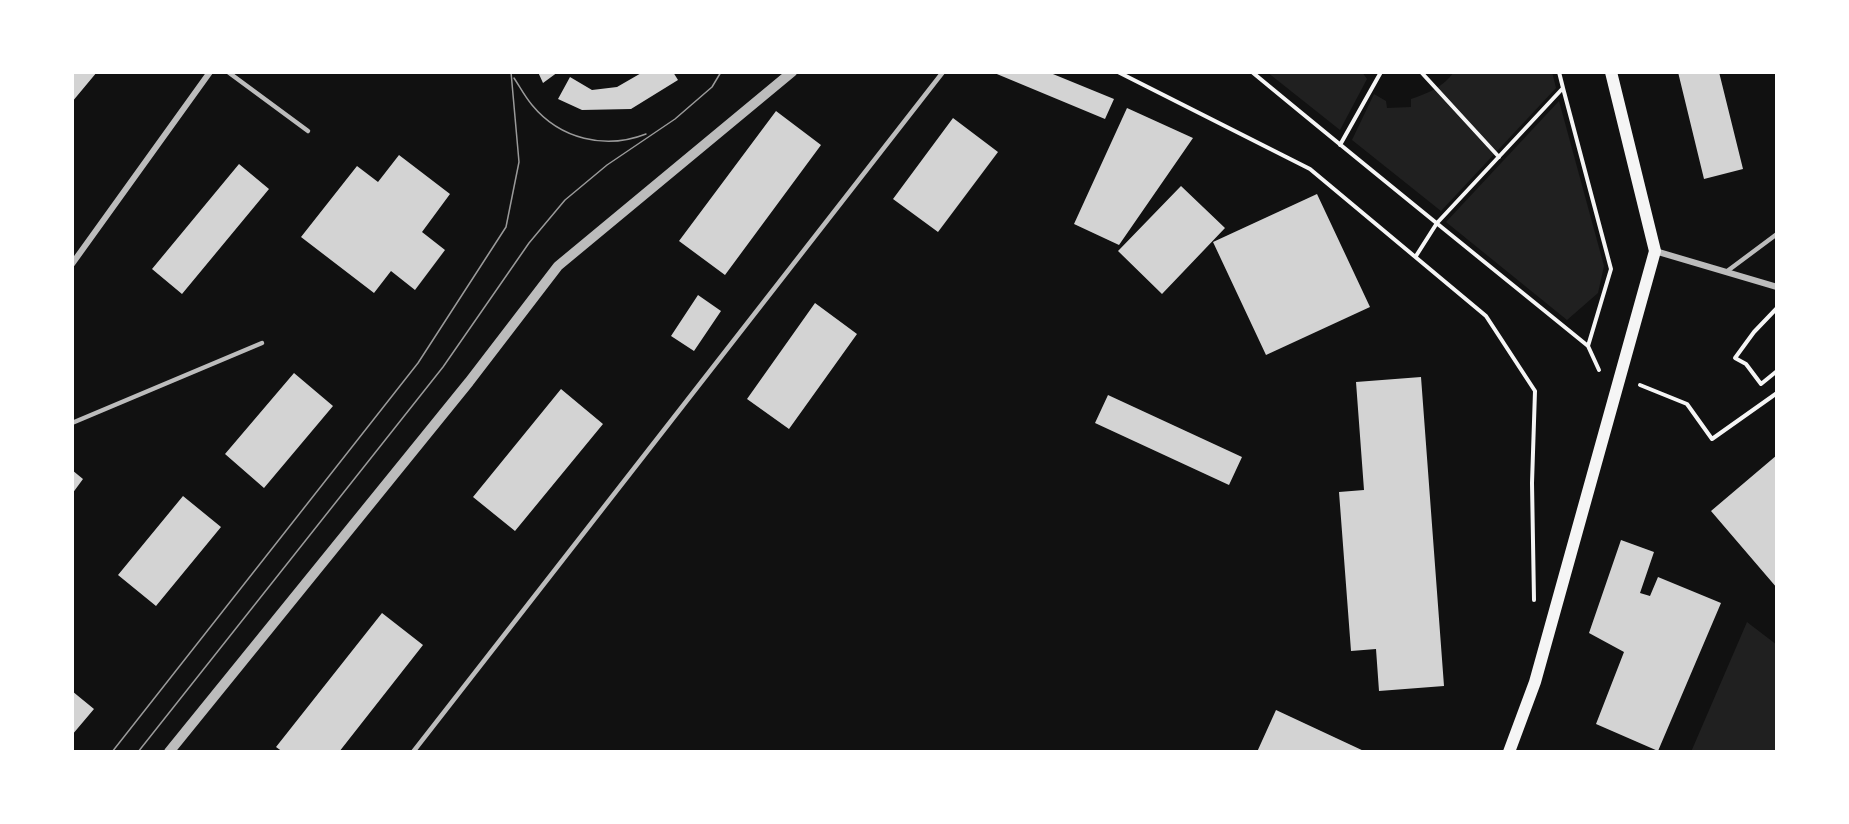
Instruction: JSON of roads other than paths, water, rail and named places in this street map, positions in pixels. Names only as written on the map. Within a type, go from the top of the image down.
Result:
[{"type":"main road","points":[[1509,752],[1535,682],[1655,251],[1611,72]]},
{"type":"street","points":[[72,264],[210,72]]},
{"type":"street","points":[[169,752],[469,382],[558,266],[792,72]]},
{"type":"street","points":[[1655,251],[1777,287]]},
{"type":"lane","points":[[228,72],[308,131]]},
{"type":"lane","points":[[413,752],[943,72]]},
{"type":"lane","points":[[1726,272],[1777,234]]},
{"type":"lane","points":[[72,423],[262,343]]},
{"type":"tram line","points":[[112,752],[418,363],[506,227],[519,162],[511,72]]},
{"type":"tram line","points":[[138,752],[443,367],[529,243],[565,200],[607,165],[675,119],[712,87],[721,72]]},
{"type":"tram line","points":[[514,78],[529,102],[543,117],[570,133],[599,141],[630,139],[646,134]]}]
